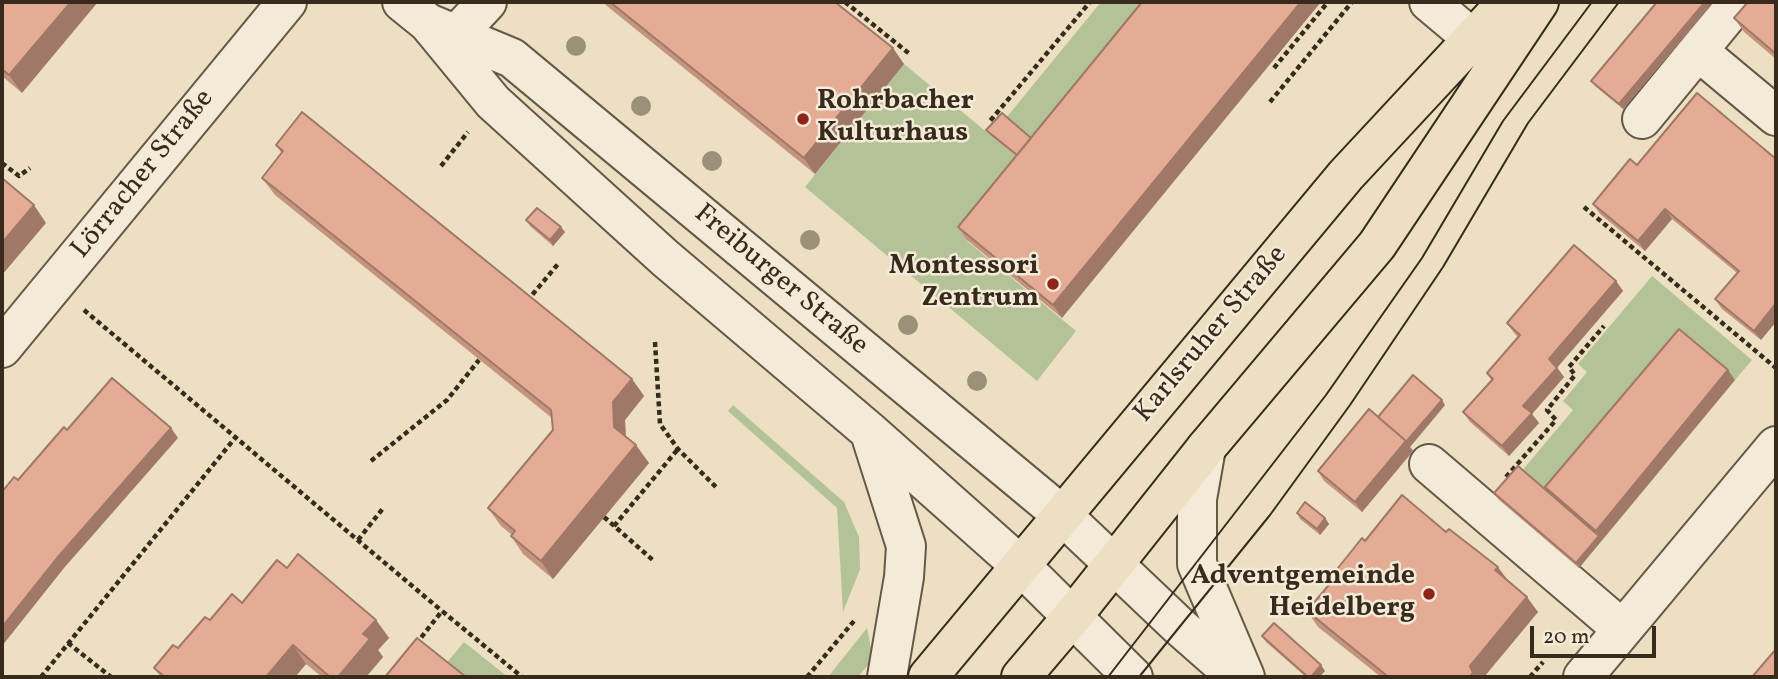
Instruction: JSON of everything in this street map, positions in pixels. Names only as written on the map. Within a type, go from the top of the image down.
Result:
[{"type":"main road","name":"Karlsruher Straße","points":[[928,677],[1346,175],[1507,2]]},
{"type":"main road","points":[[1021,677],[1206,448],[1377,245],[1539,2]]},
{"type":"street","name":"Lörracher Straße","points":[[2,348],[287,2]]},
{"type":"street","points":[[429,20],[487,2]]},
{"type":"street","points":[[1429,2],[1473,39]]},
{"type":"street","points":[[1642,119],[1738,2]]},
{"type":"street","name":"Freiburger Straße","points":[[429,20],[493,102],[665,258],[869,431],[1022,566],[1133,677]]},
{"type":"street","name":"Freiburger Straße","points":[[429,20],[512,58],[1062,515],[1237,677]]},
{"type":"street","points":[[1698,51],[1776,116]]},
{"type":"street","points":[[869,431],[906,546],[904,577],[887,677]]},
{"type":"street","points":[[1583,677],[1776,446]]},
{"type":"street","points":[[1206,448],[1197,499],[1197,564],[1245,677]]},
{"type":"street","points":[[1429,464],[1622,629]]},
{"type":"path","points":[[845,2],[911,55]]},
{"type":"path","points":[[999,128],[990,121],[1090,2]]},
{"type":"path","points":[[1274,68],[1328,2]]},
{"type":"path","points":[[1270,102],[1352,2]]},
{"type":"path","points":[[2,163],[19,176],[30,168]]},
{"type":"path","points":[[1584,207],[1776,368]]},
{"type":"path","points":[[527,302],[558,264]]},
{"type":"path","points":[[53,285],[522,677]]},
{"type":"path","points":[[1514,468],[1556,420],[1547,410],[1575,375],[1569,368],[1604,326]]},
{"type":"path","points":[[655,342],[660,424],[678,449],[716,487]]},
{"type":"path","points":[[371,461],[447,400],[479,360]]},
{"type":"path","points":[[41,677],[235,438]]},
{"type":"path","points":[[614,526],[678,449]]},
{"type":"path","points":[[358,540],[384,507]]},
{"type":"path","points":[[604,517],[655,562]]},
{"type":"path","points":[[412,649],[442,611]]},
{"type":"path","points":[[68,643],[111,677]]},
{"type":"green space","points":[[1101,2],[1153,2],[1042,149],[1006,118]]},
{"type":"green space","points":[[904,64],[1028,166],[967,241],[1076,331],[1037,381],[805,187]]},
{"type":"green space","points":[[1652,276],[1752,360],[1735,380],[1686,339],[1552,497],[1521,472],[1573,410],[1563,401],[1587,372],[1578,364]]},
{"type":"green space","points":[[733,405],[844,502],[859,537],[860,569],[843,612],[837,508],[728,411]]},
{"type":"green space","points":[[867,628],[873,659],[858,677],[828,677]]},
{"type":"green space","points":[[464,642],[508,677],[458,677],[444,666]]},
{"type":"building","points":[[2,2],[71,2],[9,75],[2,69]]},
{"type":"building","name":"Rohrbacher Kulturhaus","points":[[610,2],[835,2],[893,48],[804,158]]},
{"type":"building","points":[[1142,2],[1301,2],[1053,305],[958,227]]},
{"type":"building","points":[[1657,2],[1705,2],[1619,104],[1591,81]]},
{"type":"building","points":[[1748,2],[1776,2],[1776,54],[1734,18]]},
{"type":"building","points":[[1697,93],[1776,159],[1776,303],[1754,331],[1715,299],[1739,271],[1665,209],[1638,241],[1593,204],[1630,159],[1637,165]]},
{"type":"building","points":[[302,112],[632,379],[613,402],[614,427],[636,445],[541,561],[511,536],[515,531],[488,508],[553,430],[551,410],[262,178],[283,151],[276,145]]},
{"type":"building","points":[[1002,113],[1031,138],[1017,155],[986,130]]},
{"type":"building","points":[[2,178],[34,205],[2,243]]},
{"type":"building","points":[[537,208],[561,227],[550,240],[526,220]]},
{"type":"building","points":[[1574,245],[1616,281],[1549,359],[1557,368],[1523,406],[1532,413],[1502,446],[1463,412],[1493,379],[1487,373],[1520,335],[1507,323]]},
{"type":"building","points":[[1679,329],[1728,370],[1596,531],[1545,487]]},
{"type":"building","points":[[1413,375],[1442,400],[1406,442],[1378,417]]},
{"type":"building","points":[[112,378],[171,428],[57,558],[2,627],[2,492],[14,477],[18,480],[64,427],[67,430]]},
{"type":"building","points":[[1369,409],[1406,441],[1355,502],[1318,471]]},
{"type":"building","points":[[1518,466],[1599,536],[1576,563],[1494,493]]},
{"type":"building","name":"Adventgemeinde Heidelberg","points":[[1402,495],[1446,532],[1449,529],[1498,567],[1495,570],[1527,597],[1470,666],[1473,673],[1469,677],[1385,677],[1386,675],[1307,611],[1333,580],[1330,578],[1362,538],[1365,541]]},
{"type":"building","points":[[1305,502],[1325,518],[1317,529],[1297,513]]},
{"type":"building","points":[[298,554],[376,620],[363,634],[370,639],[338,677],[330,677],[293,645],[266,677],[165,677],[154,668],[173,645],[178,648],[205,617],[210,620],[232,594],[242,603],[277,560],[287,568]]},
{"type":"building","points":[[1274,623],[1321,665],[1311,677],[1262,636]]},
{"type":"building","points":[[417,638],[466,677],[385,677]]},
{"type":"building","points":[[1776,649],[1776,677],[1752,677]]},
{"type":"tram line","points":[[1108,677],[1326,395],[1422,258],[1503,121],[1592,2]]},
{"type":"tram line","points":[[1139,677],[1270,515],[1350,405],[1443,267],[1528,123],[1619,2]]},
{"type":"place","name":"Rohrbacher Kulturhaus","points":[[803,119]]},
{"type":"place","name":"Montessori Zentrum","points":[[1053,284]]},
{"type":"place","name":"Adventgemeinde Heidelberg","points":[[1429,594]]}]
